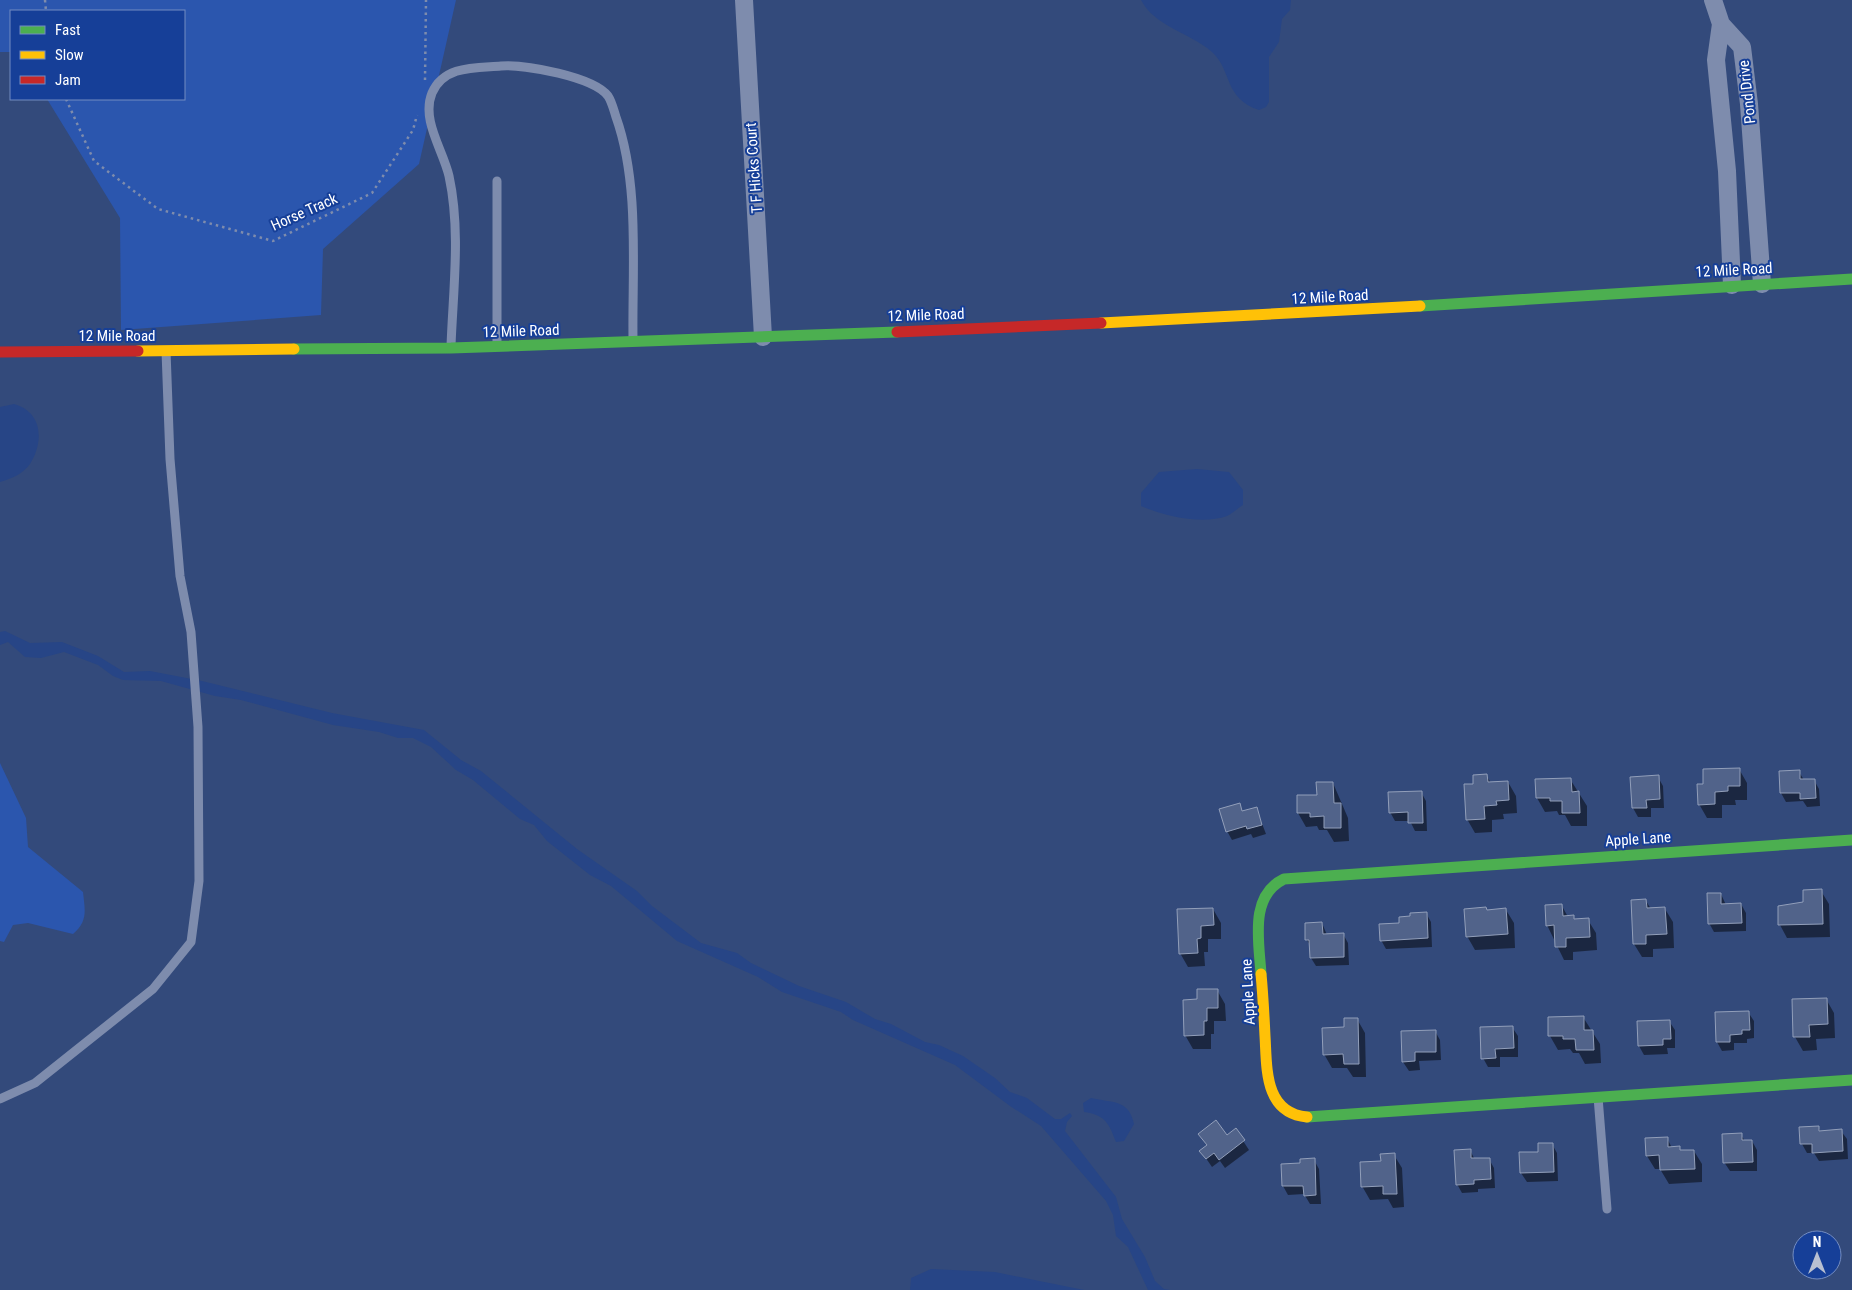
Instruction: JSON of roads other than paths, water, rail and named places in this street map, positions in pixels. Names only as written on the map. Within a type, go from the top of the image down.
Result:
[{"type":"street","name":"T F Hicks Court","points":[[744,0],[763,337]]},
{"type":"street","name":"Pond Drive","points":[[1713,0],[1722,24],[1742,47],[1754,168],[1762,284]]},
{"type":"street","name":"Pond Drive","points":[[1722,24],[1716,60],[1727,171],[1732,285]]},
{"type":"street","points":[[1727,171],[1754,168]]},
{"type":"street","name":"12 Mile Road","points":[[0,352],[451,348],[763,337],[1240,317],[1852,279]]},
{"type":"street","name":"Apple Lane","points":[[1852,840],[1303,876],[1284,879],[1274,884],[1267,891],[1258,919],[1268,1080],[1276,1100],[1292,1114],[1327,1116],[1373,1111],[1852,1080]]},
{"type":"lane","points":[[451,348],[454,205],[449,174],[429,114],[431,94],[440,79],[456,70],[511,65],[539,68],[586,82],[600,88],[609,97],[620,128],[631,180],[633,342]]},
{"type":"lane","points":[[496,346],[497,181]]},
{"type":"lane","points":[[0,1099],[36,1083],[154,989],[191,942],[199,881],[198,727],[190,632],[179,566],[170,459],[166,350]]},
{"type":"lane","points":[[1598,1096],[1607,1209]]}]
